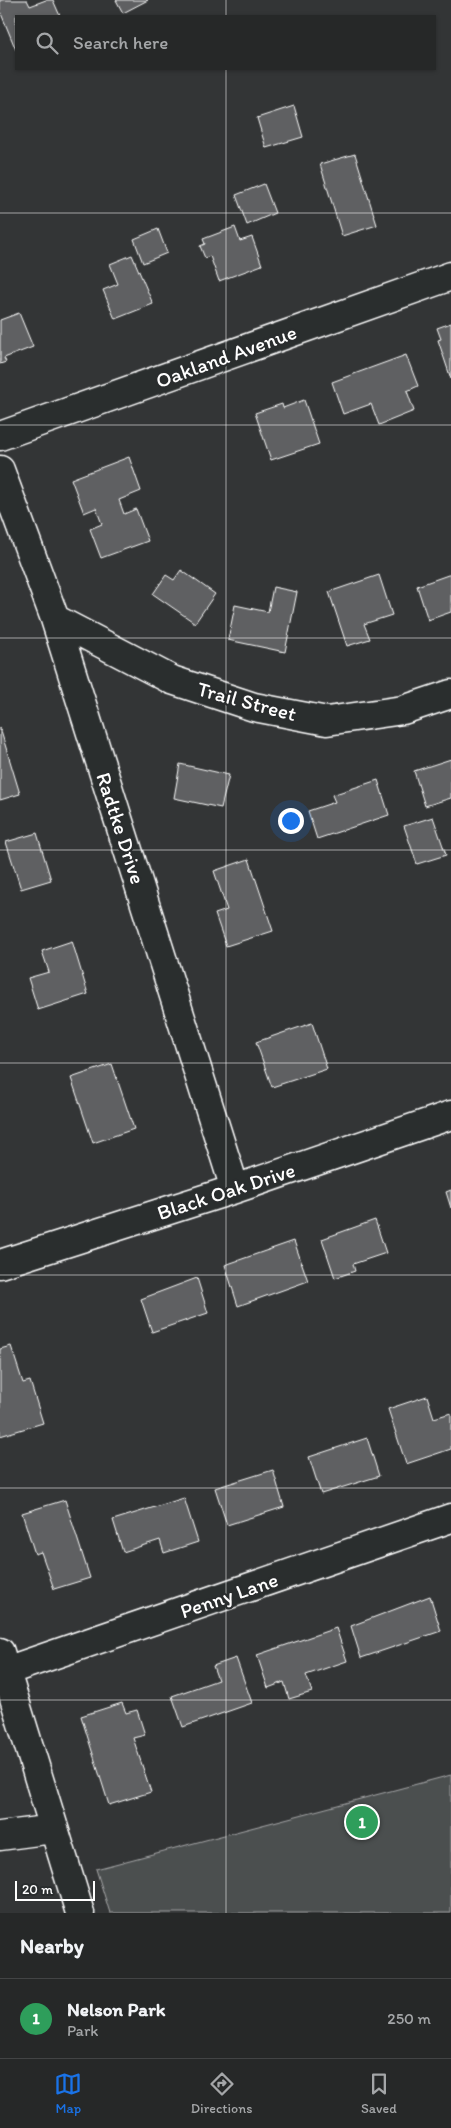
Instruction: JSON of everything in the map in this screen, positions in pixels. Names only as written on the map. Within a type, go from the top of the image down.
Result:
[{"type":"street","name":"Oakland Avenue","points":[[0,436],[451,276]]},
{"type":"street","name":"Radtke Drive","points":[[0,470],[55,619],[235,1189]]},
{"type":"street","name":"Trail Street","points":[[55,619],[172,680],[254,707],[328,721],[403,710],[451,694]]},
{"type":"street","name":"Black Oak Drive","points":[[0,1264],[235,1189],[451,1115]]},
{"type":"street","name":"Penny Lane","points":[[3,1662],[451,1518]]},
{"type":"street","points":[[3,1662],[80,1913]]},
{"type":"street","points":[[0,1836],[53,1829]]},
{"type":"shaded area","points":[[451,1775],[451,1913],[110,1913],[96,1869]]},
{"type":"building","points":[[0,0],[27,0],[30,6],[46,0],[53,0],[60,15],[15,15],[15,48],[0,11]]},
{"type":"building","points":[[116,0],[148,0],[123,13]]},
{"type":"building","points":[[294,106],[303,137],[266,148],[257,118]]},
{"type":"building","points":[[355,154],[377,225],[342,236],[320,164]]},
{"type":"building","points":[[264,184],[275,213],[247,225],[236,195]]},
{"type":"building","points":[[235,227],[240,241],[252,237],[262,265],[219,281],[210,256],[205,258],[200,246],[205,244],[203,239]]},
{"type":"building","points":[[158,229],[167,253],[143,263],[134,239]]},
{"type":"building","points":[[132,255],[153,304],[115,319],[103,290],[118,284],[110,264]]},
{"type":"building","points":[[19,313],[33,347],[4,358],[6,362],[0,364],[0,320]]},
{"type":"building","points":[[451,323],[451,379],[438,340],[441,339],[437,328]]},
{"type":"building","points":[[406,355],[418,386],[407,391],[414,411],[379,425],[371,404],[343,414],[332,382]]},
{"type":"building","points":[[304,400],[319,444],[271,460],[255,413],[282,404],[283,408]]},
{"type":"building","points":[[129,457],[141,491],[119,500],[124,514],[136,509],[148,541],[101,558],[90,529],[102,524],[96,508],[84,513],[71,479]]},
{"type":"building","points":[[181,570],[215,594],[195,623],[153,594],[166,575],[174,580]]},
{"type":"building","points":[[451,574],[451,612],[428,620],[417,586]]},
{"type":"building","points":[[379,575],[392,615],[364,624],[370,639],[347,646],[329,592]]},
{"type":"building","points":[[273,587],[297,592],[285,652],[228,640],[235,605],[268,612]]},
{"type":"building","points":[[0,728],[20,794],[0,800]]},
{"type":"building","points":[[451,759],[451,798],[425,806],[414,771]]},
{"type":"building","points":[[180,764],[229,775],[221,808],[174,798]]},
{"type":"building","points":[[378,780],[389,815],[317,839],[308,811],[335,802],[332,795]]},
{"type":"building","points":[[433,817],[446,855],[417,864],[404,826]]},
{"type":"building","points":[[37,833],[51,880],[21,889],[6,842]]},
{"type":"building","points":[[249,859],[273,931],[226,946],[215,914],[227,910],[214,871]]},
{"type":"building","points":[[72,941],[88,994],[38,1010],[28,978],[49,972],[42,951]]},
{"type":"building","points":[[312,1023],[327,1069],[272,1087],[256,1042]]},
{"type":"building","points":[[112,1064],[134,1129],[93,1143],[71,1078]]},
{"type":"building","points":[[451,1190],[451,1208],[446,1192]]},
{"type":"building","points":[[375,1220],[386,1253],[353,1264],[355,1271],[335,1278],[322,1239]]},
{"type":"building","points":[[294,1241],[308,1281],[238,1306],[225,1265]]},
{"type":"building","points":[[197,1278],[208,1313],[152,1332],[141,1299]]},
{"type":"building","points":[[11,1346],[23,1383],[30,1381],[43,1423],[0,1436],[0,1349]]},
{"type":"building","points":[[427,1396],[434,1418],[451,1413],[451,1449],[406,1464],[388,1409]]},
{"type":"building","points":[[367,1438],[379,1476],[321,1494],[309,1457]]},
{"type":"building","points":[[273,1470],[284,1507],[227,1525],[215,1488]]},
{"type":"building","points":[[184,1498],[198,1542],[164,1553],[160,1540],[123,1552],[113,1520]]},
{"type":"building","points":[[65,1500],[90,1578],[54,1589],[41,1552],[35,1554],[22,1513]]},
{"type":"building","points":[[430,1596],[441,1631],[361,1658],[351,1626]]},
{"type":"building","points":[[336,1628],[347,1661],[306,1675],[312,1692],[289,1699],[284,1682],[268,1688],[257,1655]]},
{"type":"building","points":[[236,1658],[252,1703],[183,1727],[172,1696],[218,1680],[213,1666]]},
{"type":"building","points":[[122,1703],[126,1713],[137,1710],[145,1735],[133,1738],[151,1792],[109,1805],[81,1716]]},
{"type":"place","name":"Nelson Park","points":[[362,1822]]}]
